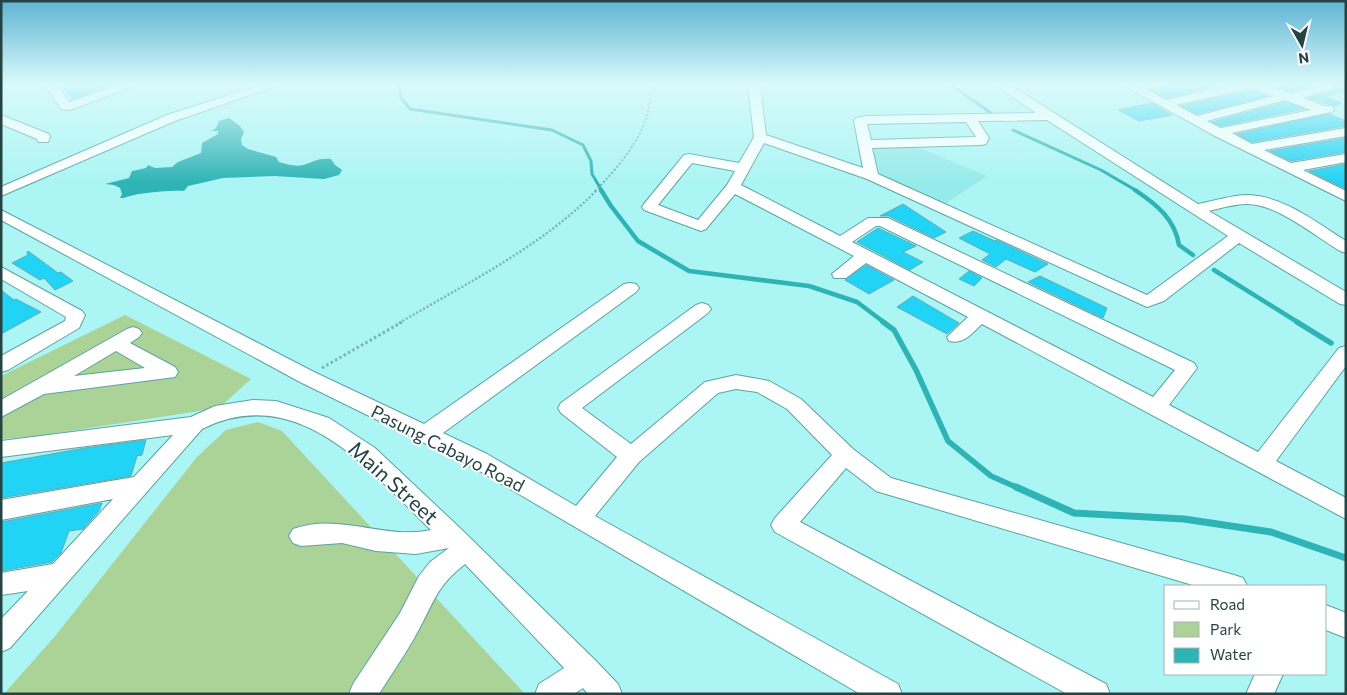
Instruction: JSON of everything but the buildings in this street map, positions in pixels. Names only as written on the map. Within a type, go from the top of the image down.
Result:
[{"type":"street","points":[[1,192],[173,117]]},
{"type":"street","points":[[742,168],[689,158],[649,207],[701,226],[733,187],[760,137],[758,117]]},
{"type":"street","points":[[872,176],[860,121],[993,117]]},
{"type":"street","points":[[1053,117],[1238,236],[1346,300]]},
{"type":"street","points":[[1190,117],[1346,197]]},
{"type":"street","points":[[1195,120],[1204,117]]},
{"type":"street","points":[[1218,132],[1292,117]]},
{"type":"street","points":[[864,144],[981,141],[983,138],[970,118]]},
{"type":"street","points":[[2,120],[44,137],[43,139]]},
{"type":"street","points":[[1250,148],[1346,132]]},
{"type":"street","points":[[760,137],[872,176],[1147,302],[1158,297],[1238,236]]},
{"type":"street","points":[[1289,168],[1346,158]]},
{"type":"street","points":[[733,187],[1156,407],[1346,509]]},
{"type":"street","points":[[1197,209],[1244,200],[1262,202],[1281,210],[1346,248]]},
{"type":"street","name":"Pasung Cabayo Road","points":[[1,214],[307,377],[479,460],[578,519],[888,694]]},
{"type":"street","points":[[841,243],[873,221],[883,221],[1187,368],[1156,407]]},
{"type":"street","points":[[840,274],[865,256]]},
{"type":"street","points":[[1,272],[76,315],[72,324],[5,358]]},
{"type":"street","points":[[425,435],[630,288]]},
{"type":"street","points":[[631,456],[568,408],[702,309]]},
{"type":"street","points":[[956,338],[981,316]]},
{"type":"street","points":[[1,410],[124,338],[168,372],[43,387]]},
{"type":"street","points":[[1262,463],[1342,364]]},
{"type":"street","points":[[578,519],[631,456],[712,387],[736,382],[762,386],[794,404],[845,455],[884,485],[1231,585]]},
{"type":"street","name":"Main Street","points":[[1,449],[194,424],[215,414],[253,407],[276,408],[322,423],[367,454],[460,543],[608,694]]},
{"type":"street","points":[[1,639],[194,424]]},
{"type":"street","points":[[845,455],[783,525],[1096,694]]},
{"type":"street","points":[[1,510],[138,485]]},
{"type":"street","points":[[301,536],[342,533],[376,541],[416,544],[460,543]]},
{"type":"street","points":[[363,694],[409,622],[428,584],[460,543]]},
{"type":"street","points":[[1,584],[59,574]]},
{"type":"street","points":[[1327,617],[1346,626]]},
{"type":"street","points":[[549,694],[585,670]]},
{"type":"street","points":[[1260,694],[1269,675]]},
{"type":"path","points":[[307,377],[504,262],[574,213],[615,171],[642,130],[645,117]]},
{"type":"shaded area","points":[[871,145],[912,145],[987,176],[945,204],[881,176]]},
{"type":"green space","points":[[125,315],[251,379],[219,408],[37,436],[1,439],[1,376]]},
{"type":"green space","points":[[258,422],[282,431],[525,694],[4,694],[56,635],[197,457],[226,430]]},
{"type":"water","points":[[229,118],[240,126],[244,132],[241,139],[242,145],[248,149],[276,157],[279,162],[300,166],[316,160],[331,159],[342,170],[339,175],[324,179],[274,176],[223,178],[188,186],[184,191],[153,192],[124,198],[120,198],[122,194],[120,188],[105,184],[129,178],[132,171],[146,168],[148,165],[155,168],[172,167],[178,162],[201,153],[202,143],[218,134],[218,131],[211,131],[216,128],[219,121]]},
{"type":"waterway","points":[[467,117],[552,130],[583,145],[591,161],[592,174],[602,191]]},
{"type":"waterway","points":[[1013,130],[1101,170],[1137,191]]},
{"type":"waterway","points":[[601,190],[638,241],[689,271],[809,286],[857,302],[885,323]]},
{"type":"waterway","points":[[1135,190],[1163,213],[1173,227],[1179,245],[1193,255]]},
{"type":"waterway","points":[[1214,270],[1299,323]]},
{"type":"waterway","points":[[883,322],[894,330],[916,370],[948,441],[991,476],[1018,488]]},
{"type":"waterway","points":[[1297,322],[1331,343]]},
{"type":"waterway","points":[[1016,487],[1074,513],[1184,519],[1271,532],[1346,558]]}]
